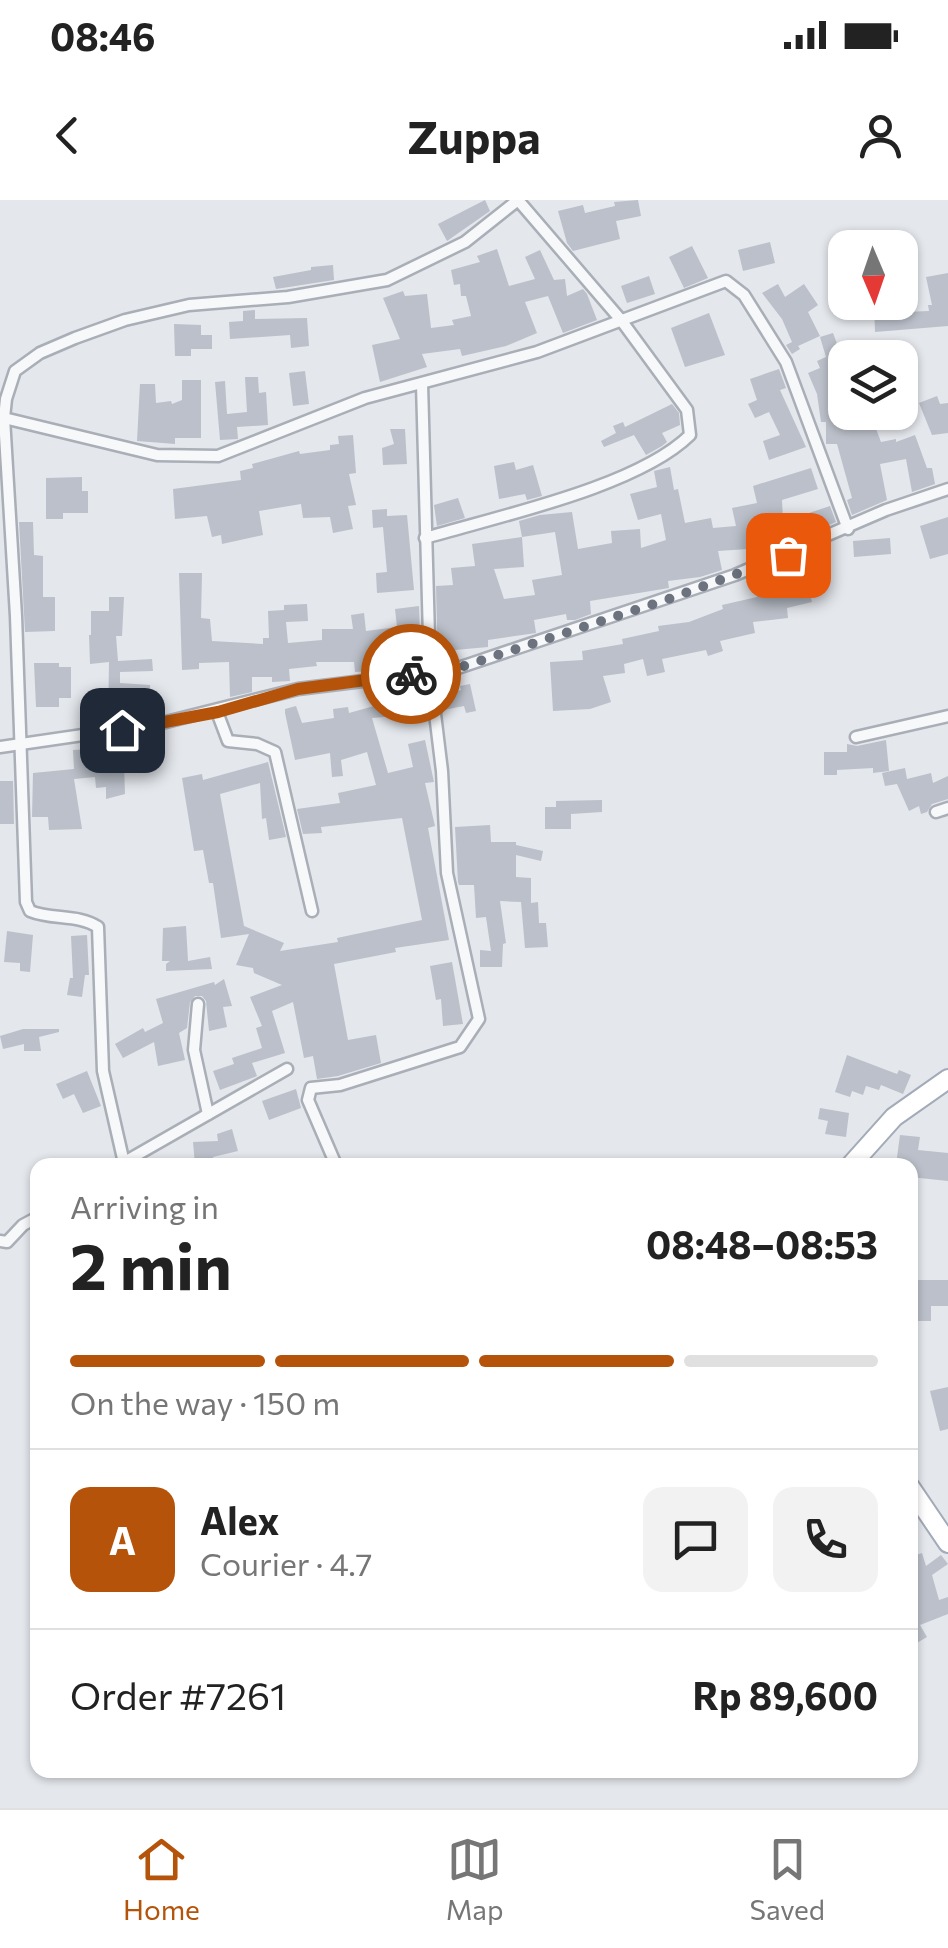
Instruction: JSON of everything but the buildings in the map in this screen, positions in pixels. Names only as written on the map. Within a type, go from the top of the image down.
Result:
[{"type":"main road","points":[[856,1158],[894,1117],[948,1080]]},
{"type":"main road","points":[[918,1499],[948,1544]]},
{"type":"street","points":[[121,1158],[103,1071],[98,927],[92,922],[30,911],[25,891],[17,634],[4,418],[15,371],[40,353],[124,320],[189,305],[262,301],[358,288],[387,280],[465,242],[518,200],[621,320],[687,410],[690,434],[678,446],[632,473],[425,538]]},
{"type":"street","points":[[4,418],[158,455],[218,456],[364,398],[537,352],[726,281],[736,286],[786,362],[848,529]]},
{"type":"street","points":[[333,1158],[308,1100],[311,1088],[340,1085],[460,1048],[479,1019],[447,873],[442,771],[430,673],[422,384]]},
{"type":"street","points":[[0,747],[218,712],[298,689],[452,670],[669,599],[948,488]]},
{"type":"street","points":[[218,712],[228,740],[257,744],[275,752],[312,910]]},
{"type":"street","points":[[856,737],[948,716]]},
{"type":"street","points":[[198,1004],[194,1050],[208,1114]]},
{"type":"street","points":[[132,1158],[287,1069]]},
{"type":"street","points":[[0,1241],[7,1242],[30,1221]]},
{"type":"way so far","points":[[411,674],[452,670],[669,599],[788,555]]},
{"type":"route","points":[[122,730],[218,712],[298,689],[411,674]]}]
